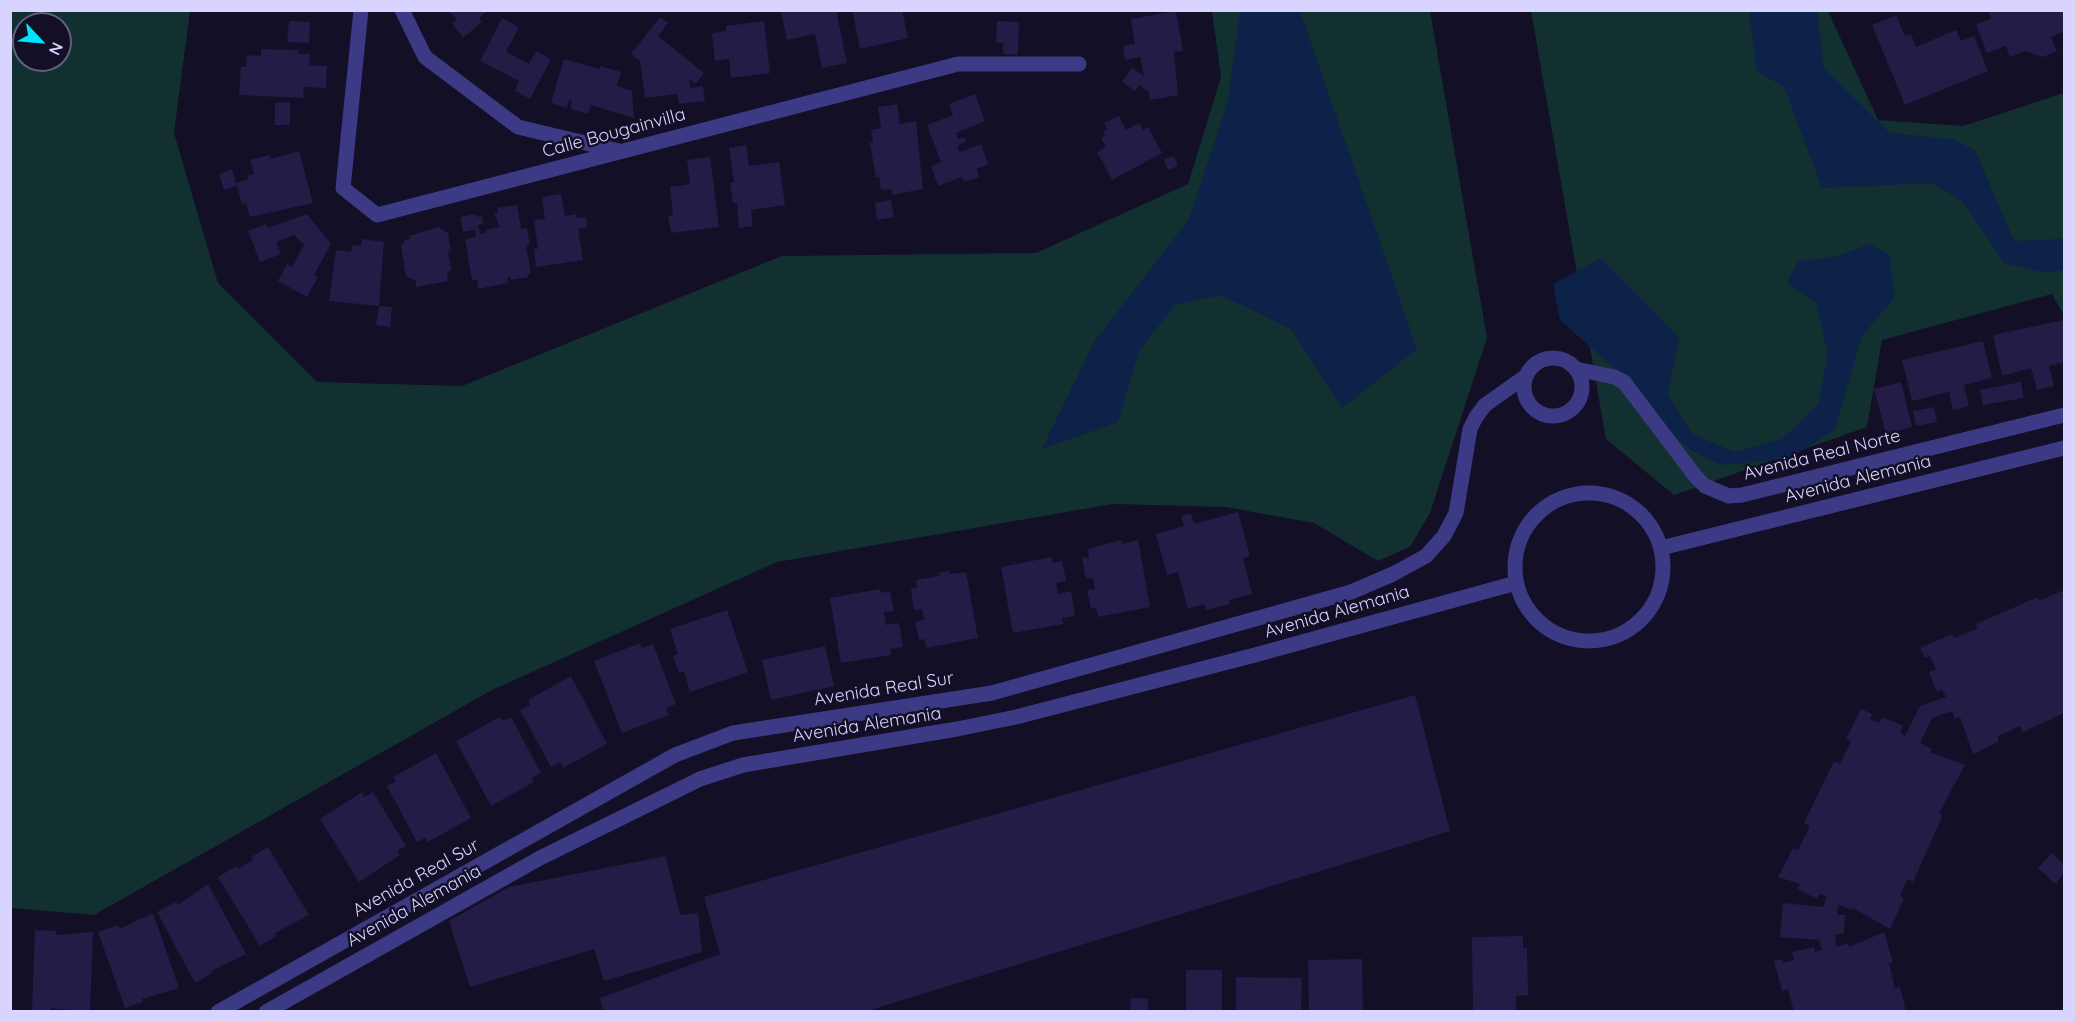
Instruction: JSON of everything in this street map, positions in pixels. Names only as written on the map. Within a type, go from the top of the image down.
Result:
[{"type":"street","name":"Calle Bougainvilla","points":[[361,10],[343,188],[377,215],[958,64],[1078,64]]},
{"type":"street","points":[[402,10],[425,57],[518,127],[621,151]]},
{"type":"street","points":[[1548,358],[1568,362],[1576,369],[1581,380],[1581,392],[1575,406],[1557,416],[1545,415],[1534,410],[1524,393],[1526,376],[1531,368],[1548,358]]},
{"type":"street","name":"Avenida Real Norte","points":[[1576,369],[1624,382],[1696,477],[1711,489],[1729,496],[1742,495],[2064,416]]},
{"type":"street","points":[[1581,392],[1603,375]]},
{"type":"street","name":"Avenida Real Sur","points":[[218,1011],[675,754],[733,733],[992,693],[1351,592],[1393,574],[1426,556],[1444,537],[1456,513],[1470,429],[1481,411],[1526,376]]},
{"type":"street","points":[[1497,397],[1527,401]]},
{"type":"street","name":"Avenida Alemania","points":[[1661,548],[2064,448]]},
{"type":"street","points":[[1587,492],[1607,495],[1625,502],[1647,522],[1661,548],[1663,569],[1660,590],[1651,608],[1637,624],[1619,635],[1596,641],[1575,640],[1554,633],[1537,620],[1524,603],[1516,583],[1515,562],[1519,541],[1537,515],[1563,497],[1587,492]]},
{"type":"street","name":"Avenida Alemania","points":[[266,1011],[540,858],[700,779],[732,768],[1016,717],[1254,656],[1516,583]]},
{"type":"green space","points":[[10,11],[190,11],[174,133],[218,283],[317,382],[462,386],[782,256],[1036,253],[1188,184],[1221,77],[1212,11],[1430,11],[1487,338],[1430,513],[1410,547],[1378,561],[1314,523],[1225,507],[1113,504],[777,562],[492,690],[94,915],[11,908]]},
{"type":"green space","points":[[1531,11],[1828,11],[1878,120],[1963,126],[2064,93],[2064,316],[2052,294],[1882,340],[1867,427],[1674,495],[1606,439]]},
{"type":"water","points":[[1240,11],[1300,11],[1417,349],[1342,408],[1291,329],[1221,295],[1175,305],[1139,351],[1118,422],[1042,449],[1094,342],[1189,219],[1228,101]]},
{"type":"water","points":[[1749,11],[1817,11],[1824,68],[1890,133],[1952,139],[1975,150],[2014,241],[2064,239],[2064,269],[2048,273],[2004,263],[1963,202],[1931,183],[1822,188],[1784,87],[1757,71]]},
{"type":"water","points":[[1869,244],[1889,254],[1895,297],[1862,336],[1835,430],[1788,459],[1722,465],[1688,449],[1649,410],[1630,382],[1560,320],[1553,284],[1601,258],[1679,337],[1668,395],[1692,434],[1735,452],[1782,439],[1818,405],[1828,355],[1816,303],[1787,283],[1798,261],[1835,257]]},
{"type":"building","points":[[447,10],[488,10],[479,18],[482,22],[463,38],[452,23],[457,19]]},
{"type":"building","points":[[781,10],[836,10],[847,63],[822,68],[815,34],[787,40]]},
{"type":"building","points":[[852,10],[902,10],[908,38],[860,49]]},
{"type":"building","points":[[1988,10],[2002,10],[2003,13],[2010,10],[2064,10],[2064,31],[2051,37],[2057,51],[2043,57],[2025,51],[2010,57],[2006,46],[1987,53],[1976,24],[1991,19]]},
{"type":"building","points":[[1176,11],[1183,51],[1174,52],[1178,95],[1150,100],[1149,92],[1139,85],[1135,91],[1122,82],[1132,68],[1144,76],[1140,57],[1125,60],[1123,46],[1135,44],[1131,19]]},
{"type":"building","points":[[1896,15],[1905,36],[1911,34],[1916,47],[1956,30],[1961,41],[1974,36],[1988,71],[1905,105],[1872,25]]},
{"type":"building","points":[[660,17],[668,23],[658,36],[704,73],[696,84],[689,79],[690,88],[703,86],[705,101],[679,104],[677,94],[645,98],[640,61],[631,54]]},
{"type":"building","points":[[502,18],[519,27],[506,52],[529,64],[536,51],[551,59],[530,99],[515,91],[519,81],[480,61]]},
{"type":"building","points":[[289,21],[310,22],[309,43],[287,42]]},
{"type":"building","points":[[764,21],[770,73],[731,78],[729,59],[715,61],[712,33],[726,31],[726,26]]},
{"type":"building","points":[[997,21],[1019,22],[1018,55],[1003,54],[1003,43],[996,43]]},
{"type":"building","points":[[261,49],[298,50],[298,54],[310,54],[309,65],[327,66],[326,88],[304,87],[303,98],[239,95],[241,67],[246,67],[247,55],[261,56]]},
{"type":"building","points":[[564,59],[599,69],[600,66],[621,72],[617,86],[632,91],[634,118],[591,105],[588,114],[570,109],[572,101],[569,100],[567,108],[551,103]]},
{"type":"building","points":[[975,94],[985,121],[956,133],[958,139],[964,137],[966,142],[957,146],[960,152],[981,144],[988,164],[977,169],[979,177],[965,182],[962,177],[938,186],[931,166],[941,162],[927,125],[953,115],[949,104]]},
{"type":"building","points":[[290,102],[290,125],[275,125],[275,103]]},
{"type":"building","points":[[897,104],[900,124],[916,121],[923,189],[892,195],[891,189],[881,190],[879,177],[876,178],[870,143],[873,142],[871,130],[881,128],[878,107]]},
{"type":"building","points":[[1119,116],[1126,130],[1139,123],[1143,130],[1148,127],[1162,153],[1112,180],[1097,152],[1106,147],[1101,138],[1105,136],[1103,132],[1107,130],[1104,123]]},
{"type":"building","points":[[746,145],[749,166],[779,162],[785,205],[751,210],[753,226],[739,228],[737,203],[733,203],[730,183],[734,182],[729,148]]},
{"type":"building","points":[[299,151],[313,203],[250,217],[246,203],[242,204],[237,186],[224,190],[219,174],[232,169],[236,183],[254,174],[250,160],[269,155],[271,159]]},
{"type":"building","points":[[1174,156],[1178,166],[1168,170],[1164,159]]},
{"type":"building","points":[[710,157],[719,227],[671,233],[668,216],[673,215],[670,187],[690,184],[687,160]]},
{"type":"building","points":[[561,194],[565,216],[576,214],[577,218],[586,217],[587,227],[578,229],[583,260],[536,267],[534,249],[538,249],[534,220],[545,219],[542,197]]},
{"type":"building","points":[[891,200],[894,217],[877,220],[875,203]]},
{"type":"building","points":[[517,205],[521,229],[527,228],[530,244],[526,245],[531,274],[527,274],[528,277],[511,280],[510,277],[507,278],[508,283],[478,289],[477,280],[472,280],[465,239],[476,237],[475,230],[463,232],[460,217],[476,214],[477,217],[482,216],[483,224],[478,225],[480,234],[486,233],[486,230],[500,227],[494,213],[498,213],[497,208]]},
{"type":"building","points":[[307,214],[331,244],[314,275],[318,277],[307,297],[278,281],[287,264],[292,267],[304,245],[294,235],[276,242],[281,254],[260,262],[248,231],[266,224],[268,228]]},
{"type":"building","points":[[438,227],[448,233],[451,269],[447,274],[448,281],[416,287],[416,281],[406,276],[401,246],[405,240],[410,239],[409,236]]},
{"type":"building","points":[[362,239],[384,242],[379,306],[329,301],[336,250],[351,252],[352,245],[361,246]]},
{"type":"building","points":[[379,306],[392,307],[390,327],[376,325]]},
{"type":"building","points":[[2064,320],[2064,362],[2049,366],[2054,386],[2037,390],[2031,368],[2002,376],[1993,335]]},
{"type":"building","points":[[1983,341],[1992,378],[1964,385],[1969,406],[1953,410],[1949,392],[1912,401],[1902,360]]},
{"type":"building","points":[[1901,382],[1912,427],[1886,434],[1874,389]]},
{"type":"building","points":[[2021,382],[2024,398],[1983,405],[1980,390]]},
{"type":"building","points":[[1934,407],[1937,422],[1916,426],[1913,411]]},
{"type":"building","points":[[1238,512],[1250,556],[1243,558],[1252,594],[1229,600],[1230,604],[1206,610],[1204,604],[1188,609],[1178,572],[1167,575],[1156,534],[1184,526],[1181,516],[1191,513],[1194,524]]},
{"type":"building","points":[[1121,540],[1122,544],[1138,540],[1150,607],[1098,617],[1096,608],[1091,609],[1087,590],[1095,589],[1093,578],[1086,579],[1082,558],[1089,557],[1088,549]]},
{"type":"building","points":[[1052,557],[1053,563],[1062,561],[1066,581],[1056,583],[1058,594],[1071,591],[1075,616],[1062,618],[1063,624],[1013,633],[1001,567]]},
{"type":"building","points":[[949,571],[950,574],[966,572],[978,638],[926,648],[924,639],[919,640],[915,622],[924,620],[922,609],[914,610],[911,589],[917,588],[916,580],[940,576],[939,573]]},
{"type":"building","points":[[880,589],[881,593],[890,591],[894,611],[884,612],[886,625],[899,623],[903,647],[890,649],[891,655],[841,663],[830,598]]},
{"type":"building","points":[[2064,590],[2064,713],[2023,732],[2020,726],[1998,736],[1998,742],[1973,754],[1960,717],[1955,719],[1952,711],[1932,718],[1920,743],[1932,749],[1930,752],[1965,765],[1939,813],[1943,815],[1913,882],[1908,879],[1900,896],[1904,898],[1890,929],[1853,908],[1852,910],[1839,905],[1837,910],[1838,915],[1845,915],[1844,933],[1835,935],[1836,947],[1848,943],[1849,947],[1884,932],[1893,962],[1889,963],[1895,988],[1900,987],[1906,1012],[1794,1012],[1788,989],[1782,991],[1774,961],[1782,959],[1783,963],[1794,960],[1792,952],[1814,947],[1815,952],[1822,950],[1819,940],[1780,937],[1783,903],[1823,907],[1827,897],[1820,894],[1817,899],[1798,889],[1800,884],[1778,877],[1793,848],[1798,850],[1810,826],[1804,823],[1834,761],[1840,764],[1851,741],[1846,739],[1861,709],[1872,714],[1870,719],[1879,723],[1883,717],[1903,726],[1900,733],[1905,736],[1920,706],[1946,697],[1942,689],[1937,692],[1929,672],[1936,669],[1930,656],[1925,658],[1920,648],[1952,634],[1954,638],[1978,628],[1976,624],[2038,597],[2039,601]]},
{"type":"building","points":[[727,610],[748,672],[690,692],[684,671],[679,673],[673,656],[678,654],[670,629]]},
{"type":"building","points":[[640,643],[642,648],[653,644],[676,704],[666,708],[669,715],[622,733],[594,661]]},
{"type":"building","points":[[825,646],[834,686],[771,700],[762,660]]},
{"type":"building","points":[[571,676],[607,744],[563,768],[560,762],[551,767],[520,710],[530,705],[528,700]]},
{"type":"building","points":[[1415,695],[1450,831],[864,1012],[604,1012],[600,998],[720,954],[704,897]]},
{"type":"building","points":[[500,717],[502,721],[511,717],[541,773],[532,778],[534,782],[491,806],[456,741]]},
{"type":"building","points":[[436,753],[471,818],[428,842],[425,838],[417,842],[387,786],[396,781],[393,777]]},
{"type":"building","points":[[362,792],[364,797],[373,792],[406,846],[397,851],[400,855],[359,882],[320,819]]},
{"type":"building","points":[[268,847],[309,915],[275,933],[276,936],[260,946],[218,877],[236,866],[238,869],[253,860],[251,857]]},
{"type":"building","points":[[2052,853],[2064,865],[2064,873],[2055,884],[2038,868]]},
{"type":"building","points":[[666,856],[680,915],[698,913],[702,952],[604,981],[594,949],[470,987],[449,921],[509,887]]},
{"type":"building","points":[[208,884],[246,954],[211,971],[212,973],[195,983],[157,912],[176,902],[178,905]]},
{"type":"building","points":[[153,913],[179,988],[142,999],[143,1002],[125,1008],[98,932],[118,925],[119,929]]},
{"type":"building","points":[[35,930],[56,931],[56,935],[93,932],[90,1012],[51,1008],[51,1011],[32,1011]]},
{"type":"building","points":[[1523,936],[1523,948],[1527,948],[1528,995],[1516,996],[1516,1012],[1473,1012],[1472,937]]},
{"type":"building","points":[[1362,959],[1363,1012],[1309,1012],[1308,960]]},
{"type":"building","points":[[1186,970],[1222,970],[1222,1012],[1186,1012]]},
{"type":"building","points":[[1236,977],[1302,978],[1301,1012],[1236,1012]]},
{"type":"building","points":[[1131,998],[1148,999],[1148,1012],[1130,1012]]}]
